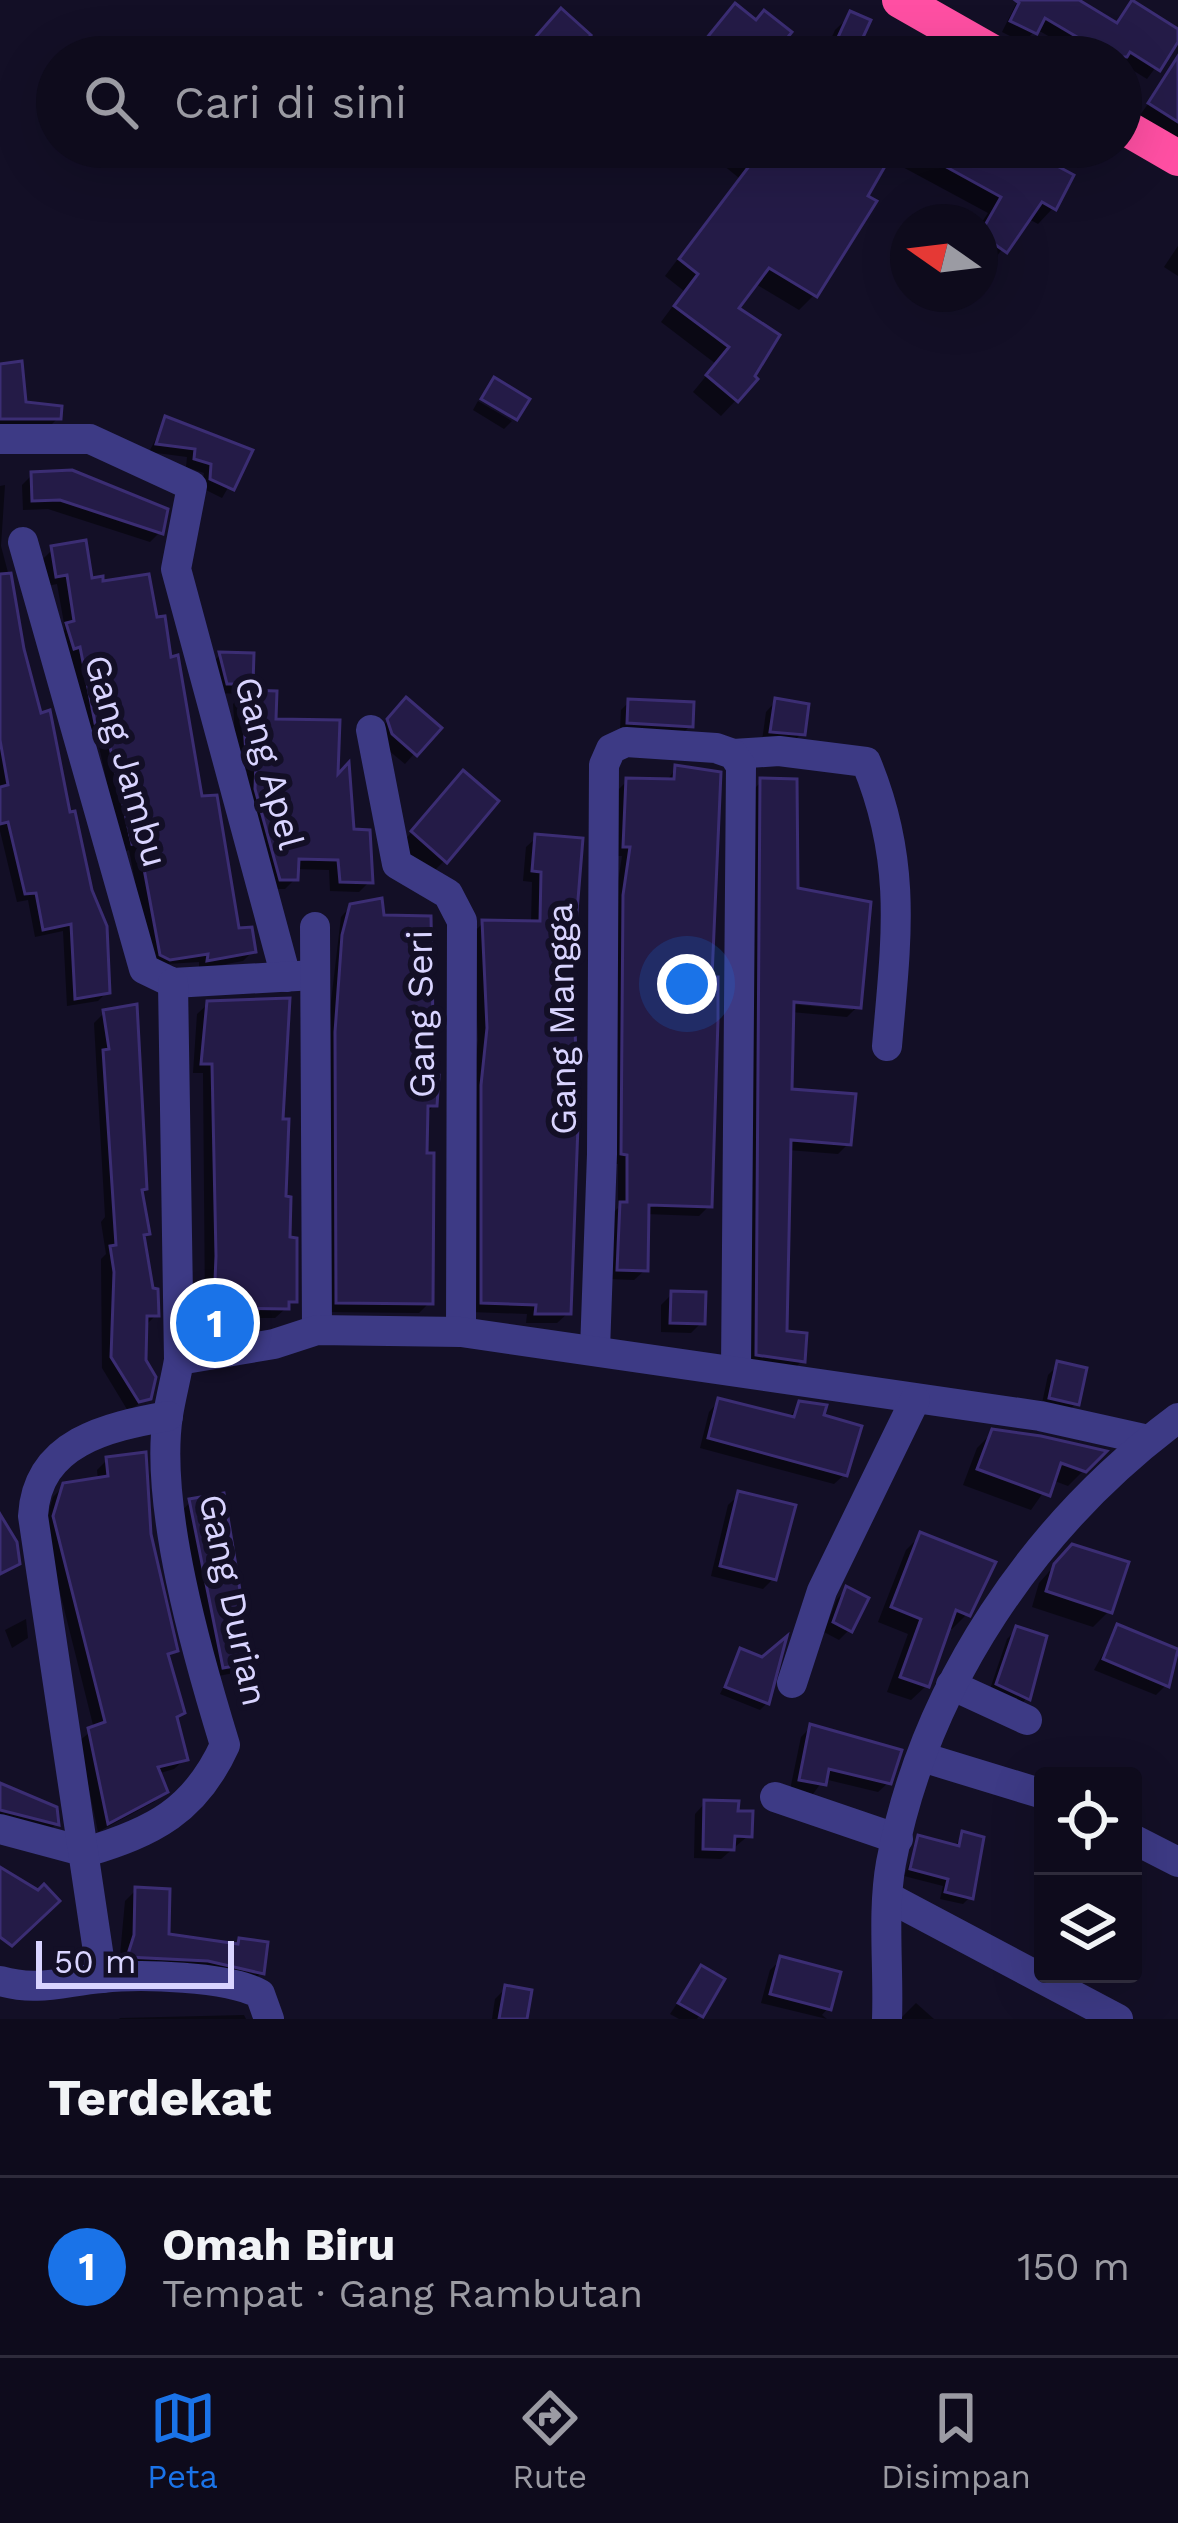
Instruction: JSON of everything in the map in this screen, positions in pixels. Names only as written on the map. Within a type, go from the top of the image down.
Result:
[{"type":"highway","points":[[900,0],[963,36]]},
{"type":"highway","points":[[1142,137],[1178,158]]},
{"type":"street","name":"Gang Apel","points":[[0,439],[90,440],[189,482],[192,500],[178,542],[176,569],[301,976]]},
{"type":"street","name":"Gang Jambu","points":[[23,542],[144,969],[173,983]]},
{"type":"street","name":"Gang Seri","points":[[371,730],[398,864],[448,894],[462,921],[461,1332]]},
{"type":"street","name":"Gang Mangga","points":[[595,1350],[604,765],[611,749],[626,742],[733,754]]},
{"type":"street","points":[[733,754],[779,752],[866,762],[888,814],[899,911],[887,1046]]},
{"type":"street","points":[[733,754],[741,766],[736,1369]]},
{"type":"street","points":[[315,927],[301,976],[316,1330]]},
{"type":"street","points":[[173,983],[301,976]]},
{"type":"street","name":"Gang Durian","points":[[86,1852],[140,1836],[201,1792],[225,1745],[172,1519],[168,1415],[179,1360],[173,983]]},
{"type":"street","points":[[179,1360],[255,1348],[316,1330],[461,1332],[1040,1416],[1148,1440]]},
{"type":"street","points":[[792,1683],[822,1591],[915,1400]]},
{"type":"street","points":[[102,1978],[33,1516],[34,1493],[44,1469],[88,1437],[168,1415]]},
{"type":"street","points":[[886,2019],[888,1897],[898,1839],[922,1757],[951,1685],[1034,1552],[1148,1440],[1178,1418]]},
{"type":"street","points":[[951,1685],[1027,1720]]},
{"type":"street","points":[[922,1757],[1034,1792]]},
{"type":"street","points":[[775,1798],[898,1839]]},
{"type":"street","points":[[0,1829],[86,1852]]},
{"type":"street","points":[[1142,1844],[1178,1862]]},
{"type":"street","points":[[888,1897],[1118,2019]]},
{"type":"street","points":[[0,1982],[59,1988],[102,1978],[229,1982],[260,1994],[269,2019]]},
{"type":"building","points":[[1015,0],[1079,0],[1117,23],[1132,0],[1178,29],[1178,42],[1160,71],[1142,60],[1142,36],[1075,36],[1045,18],[1037,34],[1010,21],[1019,3]]},
{"type":"building","points":[[735,3],[756,20],[764,10],[792,32],[789,36],[708,36]]},
{"type":"building","points":[[561,8],[591,35],[590,36],[536,36]]},
{"type":"building","points":[[850,11],[871,20],[864,36],[839,36]]},
{"type":"building","points":[[1178,56],[1178,122],[1148,103]]},
{"type":"building","points":[[748,168],[884,168],[868,196],[877,201],[817,297],[769,268],[739,308],[780,335],[755,376],[758,379],[738,402],[706,375],[729,347],[674,306],[698,274],[679,259]]},
{"type":"building","points":[[948,168],[1061,168],[1074,175],[1056,210],[1042,202],[1007,253],[998,247],[1001,197]]},
{"type":"building","points":[[22,361],[26,402],[62,406],[61,419],[0,419],[0,364]]},
{"type":"building","points":[[494,377],[530,399],[517,420],[481,399]]},
{"type":"building","points":[[165,416],[253,450],[234,490],[210,479],[211,464],[194,459],[195,449],[156,444]]},
{"type":"building","points":[[72,470],[168,509],[163,534],[60,500],[32,501],[31,472]]},
{"type":"building","points":[[86,540],[92,578],[103,576],[103,581],[149,574],[157,617],[165,616],[171,657],[178,655],[202,796],[217,795],[239,928],[252,927],[256,952],[207,961],[208,954],[170,960],[160,955],[139,842],[132,844],[105,725],[96,728],[80,647],[74,649],[66,623],[74,621],[67,575],[56,577],[51,546]]},
{"type":"building","points":[[11,573],[41,713],[50,710],[70,812],[75,811],[92,890],[107,926],[110,993],[75,999],[71,924],[43,930],[36,893],[25,894],[8,822],[0,824],[0,787],[8,785],[0,740],[0,574]]},
{"type":"building","points":[[219,652],[254,653],[253,684],[227,684]]},
{"type":"building","points":[[242,690],[277,691],[276,719],[340,720],[338,774],[349,762],[354,829],[370,830],[373,883],[340,882],[338,860],[299,859],[298,880],[280,880],[255,789],[256,762],[248,762],[246,755]]},
{"type":"building","points":[[406,697],[442,728],[417,756],[392,734],[387,719]]},
{"type":"building","points":[[775,698],[809,704],[805,735],[770,732]]},
{"type":"building","points":[[628,699],[694,702],[693,727],[627,723]]},
{"type":"building","points":[[675,765],[721,772],[712,977],[718,977],[718,1020],[712,1207],[649,1205],[648,1271],[617,1270],[620,1202],[627,1202],[627,1155],[621,1154],[623,895],[630,847],[623,847],[626,778],[674,779]]},
{"type":"building","points":[[463,770],[499,801],[447,863],[411,831]]},
{"type":"building","points":[[760,778],[797,779],[798,888],[871,902],[861,1008],[794,1002],[792,1089],[856,1094],[851,1145],[791,1140],[787,1331],[807,1333],[805,1362],[756,1355]]},
{"type":"building","points":[[535,834],[583,838],[573,961],[578,1125],[571,1314],[535,1314],[536,1305],[481,1303],[481,1085],[487,1028],[482,920],[540,921],[541,872],[532,871]]},
{"type":"building","points":[[382,898],[384,915],[431,916],[434,1074],[439,1075],[437,1106],[428,1106],[427,1153],[434,1153],[433,1304],[336,1303],[335,1032],[342,935],[350,904]]},
{"type":"building","points":[[290,998],[283,1119],[289,1119],[286,1196],[291,1197],[290,1237],[297,1238],[297,1302],[289,1302],[289,1309],[232,1308],[233,1331],[198,1337],[198,1307],[214,1306],[216,1256],[212,1064],[201,1064],[207,1001]]},
{"type":"building","points":[[137,1004],[147,1189],[142,1190],[150,1234],[144,1235],[153,1288],[158,1289],[159,1316],[147,1316],[146,1360],[156,1377],[151,1399],[139,1402],[111,1357],[114,1272],[110,1246],[116,1245],[103,1050],[109,1049],[103,1010]]},
{"type":"building","points":[[671,1291],[706,1292],[705,1324],[670,1323]]},
{"type":"building","points":[[1057,1361],[1087,1368],[1079,1405],[1049,1398]]},
{"type":"building","points":[[718,1398],[794,1417],[799,1401],[827,1405],[824,1415],[862,1426],[847,1476],[708,1438]]},
{"type":"building","points":[[992,1429],[1107,1451],[1086,1472],[1061,1463],[1050,1496],[977,1469]]},
{"type":"building","points":[[146,1452],[151,1534],[178,1651],[168,1654],[185,1713],[177,1717],[188,1760],[158,1767],[168,1792],[108,1824],[88,1728],[105,1722],[53,1516],[63,1483],[108,1476],[106,1457]]},
{"type":"building","points":[[738,1491],[796,1505],[776,1580],[720,1566]]},
{"type":"building","points":[[224,1493],[252,1663],[223,1668],[189,1499]]},
{"type":"building","points":[[0,1514],[17,1542],[20,1564],[0,1574]]},
{"type":"building","points":[[920,1532],[996,1562],[970,1616],[956,1610],[929,1687],[900,1677],[921,1619],[891,1607]]},
{"type":"building","points":[[1072,1544],[1129,1562],[1112,1613],[1046,1591],[1054,1564]]},
{"type":"building","points":[[846,1586],[869,1598],[852,1632],[833,1622]]},
{"type":"building","points":[[1117,1624],[1178,1649],[1169,1687],[1103,1659]]},
{"type":"building","points":[[1016,1626],[1047,1636],[1030,1700],[996,1684]]},
{"type":"building","points":[[787,1636],[769,1704],[725,1687],[740,1648],[762,1657]]},
{"type":"building","points":[[810,1724],[902,1750],[891,1784],[829,1769],[826,1785],[799,1780]]},
{"type":"building","points":[[0,1783],[57,1807],[59,1825],[0,1810]]},
{"type":"building","points":[[704,1800],[739,1801],[738,1811],[753,1811],[752,1837],[735,1836],[734,1850],[703,1849]]},
{"type":"building","points":[[962,1831],[984,1837],[973,1899],[945,1892],[948,1879],[910,1869],[918,1835],[959,1846]]},
{"type":"building","points":[[0,1867],[38,1890],[44,1884],[60,1901],[12,1946],[0,1937]]},
{"type":"building","points":[[135,1887],[170,1889],[169,1934],[238,1944],[239,1938],[268,1942],[264,1974],[208,1961],[127,1957],[134,1935]]},
{"type":"building","points":[[780,1956],[841,1972],[831,2010],[770,1994]]},
{"type":"building","points":[[701,1965],[725,1979],[703,2017],[678,2003]]},
{"type":"building","points":[[505,1985],[532,1990],[527,2019],[499,2019]]},
{"type":"place","name":"Omah Biru","points":[[215,1323]]}]
